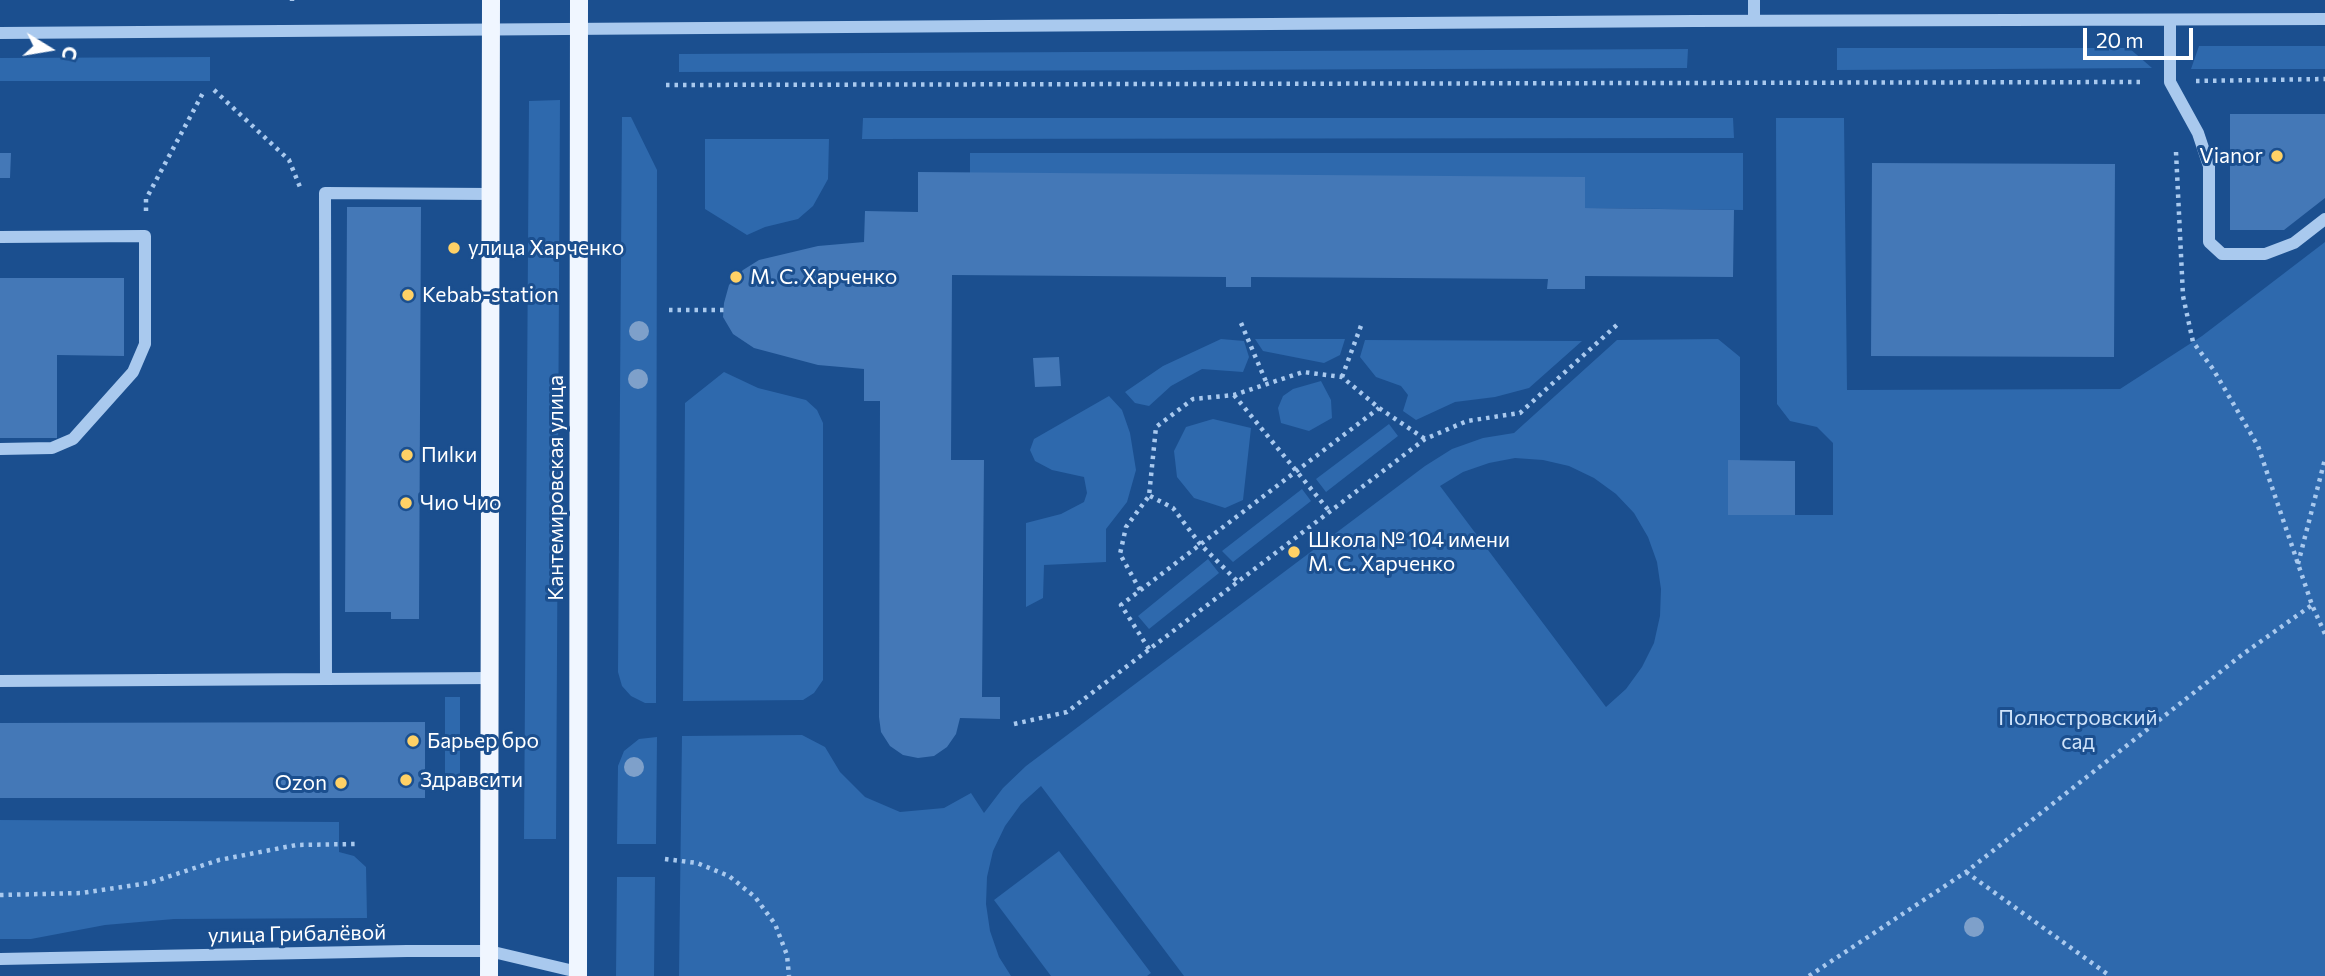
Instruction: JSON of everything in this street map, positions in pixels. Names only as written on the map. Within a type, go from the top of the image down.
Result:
[{"type":"main road","points":[[489,976],[491,0]]},
{"type":"main road","name":"Кантемировская улица","points":[[574,975],[579,0]]},
{"type":"street","points":[[1754,0],[1754,21]]},
{"type":"street","points":[[0,33],[2325,19]]},
{"type":"street","points":[[2170,20],[2170,82],[2198,133],[2209,166],[2209,242],[2222,254],[2265,254],[2294,243],[2325,219]]},
{"type":"street","points":[[326,679],[325,193],[491,194]]},
{"type":"street","points":[[0,237],[145,236],[145,344],[133,372],[73,439],[52,449],[0,449]]},
{"type":"street","points":[[0,681],[491,678]]},
{"type":"street","name":"улица Грибалёвой","points":[[0,959],[489,951],[574,975]]},
{"type":"path","points":[[666,85],[2170,82],[2325,79]]},
{"type":"path","points":[[145,236],[146,199],[204,90]]},
{"type":"path","points":[[214,90],[289,160],[304,199],[318,218],[325,218]]},
{"type":"path","points":[[2175,147],[2183,296],[2193,342],[2213,369],[2258,446],[2298,566],[2325,634]]},
{"type":"path","points":[[669,310],[724,310]]},
{"type":"path","points":[[1241,323],[1268,384]]},
{"type":"path","points":[[1342,377],[1362,323]]},
{"type":"path","points":[[1014,724],[1067,712],[1425,439],[1467,421],[1520,413],[1619,323]]},
{"type":"path","points":[[1140,590],[1121,554],[1126,527],[1149,496],[1156,427],[1193,399],[1234,395],[1303,372],[1342,377],[1379,408],[1425,439]]},
{"type":"path","points":[[1234,395],[1330,512]]},
{"type":"path","points":[[1149,649],[1121,604],[1379,408]]},
{"type":"path","points":[[2298,566],[2325,459]]},
{"type":"path","points":[[1149,496],[1173,508],[1200,544],[1238,582]]},
{"type":"path","points":[[1809,976],[1966,872],[2243,654],[2312,605]]},
{"type":"path","points":[[0,895],[82,893],[149,883],[219,860],[296,845],[355,844]]},
{"type":"path","points":[[665,859],[697,863],[729,876],[755,897],[775,924],[787,955],[789,976]]},
{"type":"path","points":[[1966,872],[2109,976]]},
{"type":"green space","points":[[2199,46],[2325,46],[2325,69],[2191,69]]},
{"type":"green space","points":[[1837,48],[2129,48],[2152,68],[1837,70]]},
{"type":"green space","points":[[1688,49],[1687,68],[679,72],[679,54]]},
{"type":"green space","points":[[210,57],[210,81],[0,81],[0,58]]},
{"type":"green space","points":[[560,100],[556,839],[524,839],[529,101]]},
{"type":"green space","points":[[622,117],[631,117],[657,170],[656,703],[645,703],[631,696],[622,686],[618,672]]},
{"type":"green space","points":[[863,118],[1733,118],[1734,138],[862,139]]},
{"type":"green space","name":"Полюстровский сад","points":[[1776,118],[1844,118],[1847,390],[2120,389],[2202,336],[2325,242],[2325,976],[1184,976],[1041,786],[1021,804],[1005,826],[993,851],[987,877],[986,904],[990,931],[999,957],[1011,976],[679,976],[682,736],[802,735],[825,747],[840,772],[865,797],[900,812],[944,808],[971,793],[984,813],[1003,788],[1026,766],[1425,466],[1452,449],[1483,438],[1514,433],[1617,340],[1718,339],[1740,357],[1740,461],[1728,461],[1728,515],[1833,515],[1833,443],[1817,427],[1790,421],[1777,404]],"holes":[[[1515,458],[1543,460],[1569,466],[1594,478],[1616,494],[1634,513],[1648,537],[1657,562],[1661,589],[1660,616],[1654,643],[1642,667],[1626,689],[1606,707],[1440,486],[1463,472],[1489,463]]]},
{"type":"green space","points":[[705,139],[829,139],[828,179],[813,206],[798,219],[765,227],[747,235],[705,209]]},
{"type":"green space","points":[[970,153],[1743,153],[1743,210],[1585,208],[970,173]]},
{"type":"green space","points":[[1221,339],[1244,341],[1249,357],[1243,372],[1202,369],[1171,386],[1149,406],[1135,403],[1125,392],[1163,366]]},
{"type":"green space","points":[[1255,339],[1345,339],[1340,355],[1324,363],[1263,351]]},
{"type":"green space","points":[[1365,340],[1582,341],[1529,388],[1495,397],[1455,402],[1416,420],[1403,411],[1408,395],[1401,386],[1376,377],[1360,357]]},
{"type":"green space","points":[[724,372],[758,388],[806,400],[817,410],[823,423],[823,680],[814,693],[803,700],[683,701],[685,403]]},
{"type":"green space","points":[[1321,381],[1331,400],[1332,418],[1309,431],[1281,423],[1278,408],[1283,396],[1293,389]]},
{"type":"green space","points":[[1109,396],[1122,410],[1130,433],[1136,470],[1127,502],[1106,529],[1106,562],[1044,565],[1043,598],[1026,607],[1026,523],[1061,514],[1084,502],[1087,493],[1084,477],[1052,470],[1035,461],[1030,450],[1034,439]]},
{"type":"green space","points":[[1213,419],[1251,428],[1243,500],[1225,508],[1194,498],[1177,477],[1174,451],[1186,427]]},
{"type":"green space","points":[[1389,424],[1398,436],[1326,492],[1316,479]]},
{"type":"green space","points":[[1302,489],[1311,501],[1233,562],[1222,551]]},
{"type":"green space","points":[[1208,559],[1219,573],[1149,629],[1138,616]]},
{"type":"green space","points":[[445,697],[460,697],[460,783],[445,782]]},
{"type":"green space","points":[[657,737],[656,844],[617,844],[618,766],[624,751],[639,739]]},
{"type":"green space","points":[[0,820],[339,822],[339,852],[354,856],[366,867],[367,918],[174,919],[105,925],[31,939],[0,939]]},
{"type":"green space","points":[[1059,851],[1151,973],[1147,976],[1051,976],[994,900]]},
{"type":"green space","points":[[617,877],[655,877],[654,976],[616,976]]},
{"type":"building","name":"Vianor","points":[[2230,114],[2325,114],[2325,198],[2284,230],[2230,230]]},
{"type":"building","points":[[0,153],[11,153],[10,178],[0,178]]},
{"type":"building","points":[[1872,163],[2115,164],[2114,357],[1871,356]]},
{"type":"building","points":[[918,172],[1585,177],[1585,208],[1734,210],[1733,277],[1585,276],[1585,289],[1547,289],[1548,279],[1251,277],[1251,287],[1226,287],[1226,277],[952,275],[951,460],[984,460],[982,697],[1000,697],[1000,719],[960,718],[956,734],[947,747],[934,756],[918,758],[903,755],[890,746],[881,732],[879,717],[880,401],[864,401],[864,369],[818,365],[754,348],[733,334],[723,317],[729,285],[743,270],[759,260],[818,246],[864,242],[865,211],[918,212]]},
{"type":"building","points":[[347,207],[421,207],[419,619],[391,619],[391,612],[345,612]]},
{"type":"building","points":[[0,278],[124,278],[124,356],[57,355],[57,438],[0,438]]},
{"type":"building","points":[[1059,357],[1061,386],[1035,387],[1033,358]]},
{"type":"building","points":[[1728,460],[1795,461],[1795,515],[1728,515]]},
{"type":"building","points":[[425,722],[425,798],[0,798],[0,723]]},
{"type":"place","name":"Vianor","points":[[2277,156]]},
{"type":"place","name":"улица Харченко","points":[[454,248]]},
{"type":"place","name":"М. С. Харченко","points":[[736,277]]},
{"type":"place","name":"Kebab-station","points":[[408,295]]},
{"type":"place","name":"Пиlки","points":[[407,455]]},
{"type":"place","name":"Чио Чио","points":[[406,503]]},
{"type":"place","name":"Школа № 104 имени М. С. Харченко","points":[[1294,552]]},
{"type":"place","name":"Барьер бро","points":[[413,741]]},
{"type":"place","name":"Здравсити","points":[[406,780]]},
{"type":"place","name":"Ozon","points":[[341,783]]}]
